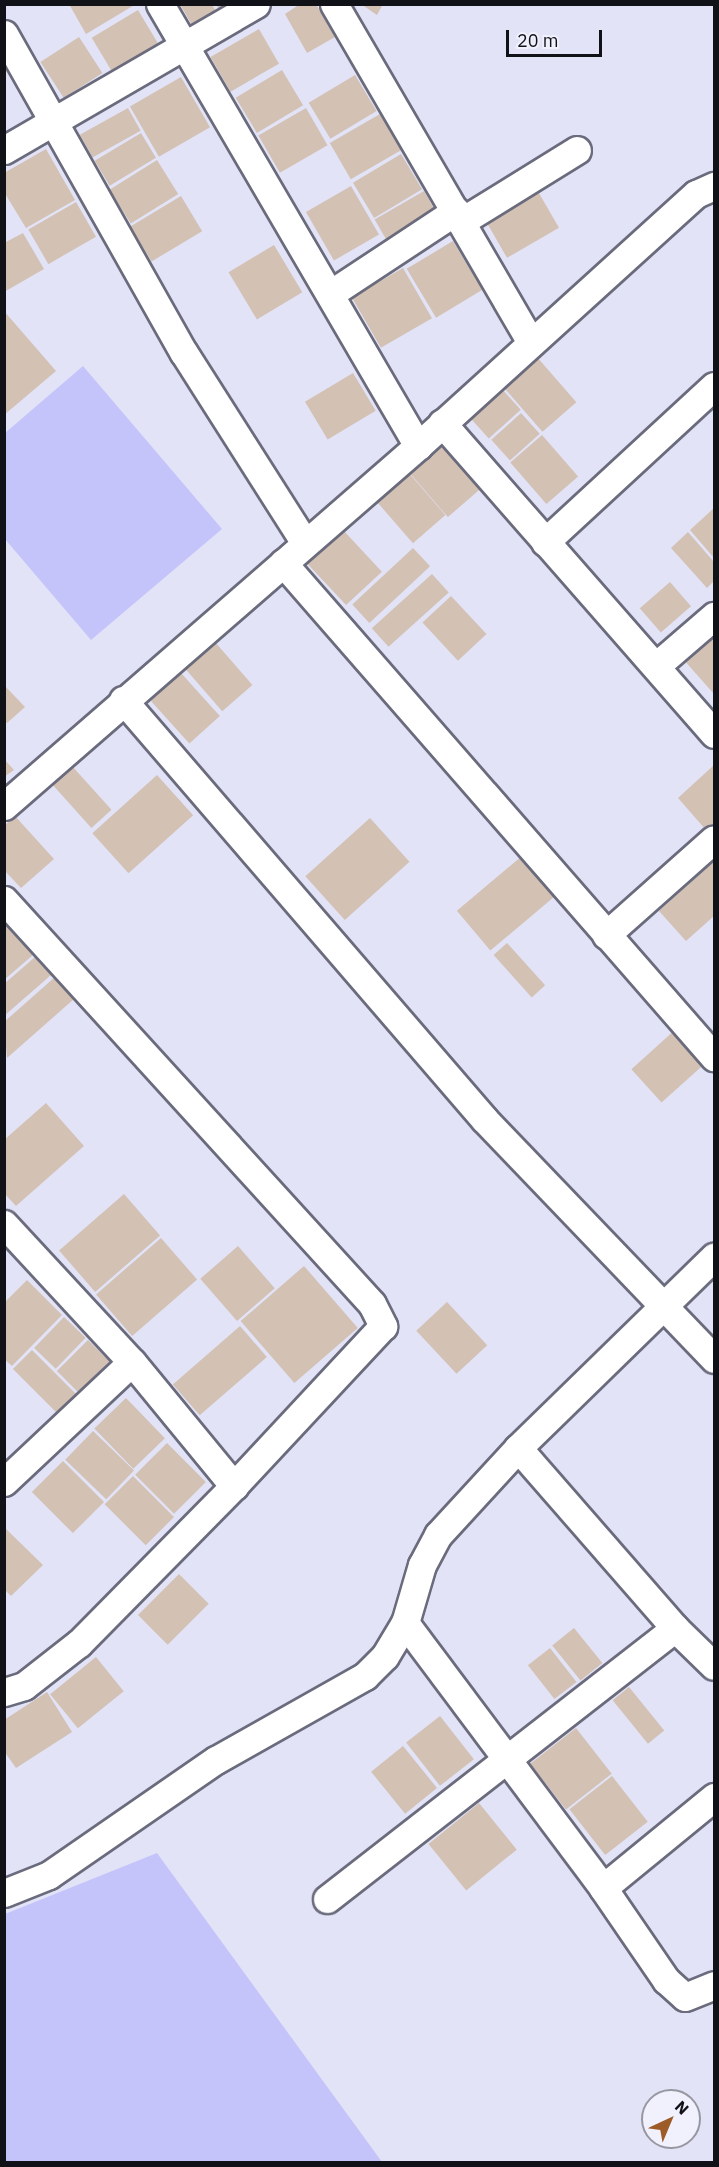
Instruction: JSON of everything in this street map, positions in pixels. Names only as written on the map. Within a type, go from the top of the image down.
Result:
[{"type":"street","points":[[160,4],[418,446]]},
{"type":"street","points":[[4,150],[53,119],[184,47],[256,4]]},
{"type":"street","points":[[334,4],[530,341]]},
{"type":"street","points":[[4,34],[183,353],[305,543]]},
{"type":"street","points":[[330,294],[459,216],[577,150]]},
{"type":"street","points":[[4,806],[123,700],[418,446],[530,341],[696,194],[714,186]]},
{"type":"street","points":[[545,542],[714,386]]},
{"type":"street","points":[[442,423],[714,734]]},
{"type":"street","points":[[283,563],[714,1057]]},
{"type":"street","points":[[656,666],[714,616]]},
{"type":"street","points":[[123,700],[485,1120],[714,1359]]},
{"type":"street","points":[[606,935],[714,839]]},
{"type":"street","points":[[4,900],[379,1315],[383,1326],[234,1486],[80,1643],[24,1686],[4,1692]]},
{"type":"street","points":[[10,1242],[132,1362],[234,1486]]},
{"type":"street","points":[[4,1893],[48,1875],[216,1760],[365,1676],[385,1656],[405,1623],[422,1565],[438,1535],[518,1448],[662,1304],[714,1257]]},
{"type":"street","points":[[4,1482],[132,1362]]},
{"type":"street","points":[[518,1448],[675,1628],[714,1666]]},
{"type":"street","points":[[405,1623],[505,1760],[603,1888],[666,1980],[685,1996],[714,1985]]},
{"type":"street","points":[[327,1899],[675,1628]]},
{"type":"street","points":[[603,1888],[714,1797]]},
{"type":"shaded area","points":[[83,366],[222,529],[91,640],[4,538],[5,433]]},
{"type":"shaded area","points":[[157,1853],[382,2162],[5,2162],[5,1914]]},
{"type":"building","points":[[69,4],[136,4],[86,34]]},
{"type":"building","points":[[180,4],[212,4],[217,14],[193,27]]},
{"type":"building","points":[[216,4],[232,4],[220,11]]},
{"type":"building","points":[[300,4],[316,4],[335,37],[307,53],[285,14]]},
{"type":"building","points":[[361,4],[383,4],[377,15]]},
{"type":"building","points":[[138,10],[159,45],[113,73],[92,38]]},
{"type":"building","points":[[259,29],[279,64],[231,92],[211,57]]},
{"type":"building","points":[[79,37],[102,73],[64,98],[40,62]]},
{"type":"building","points":[[282,70],[303,105],[257,133],[236,98]]},
{"type":"building","points":[[355,75],[377,111],[330,139],[309,103]]},
{"type":"building","points":[[181,77],[210,127],[159,157],[130,106]]},
{"type":"building","points":[[128,108],[141,131],[93,157],[80,135]]},
{"type":"building","points":[[306,108],[328,145],[280,173],[258,136]]},
{"type":"building","points":[[380,114],[401,150],[351,179],[330,143]]},
{"type":"building","points":[[141,133],[156,158],[110,186],[95,161]]},
{"type":"building","points":[[46,149],[75,200],[26,228],[4,192],[4,173]]},
{"type":"building","points":[[401,154],[422,189],[374,218],[353,183]]},
{"type":"building","points":[[157,160],[178,194],[131,224],[110,190]]},
{"type":"building","points":[[351,186],[379,234],[334,260],[306,212]]},
{"type":"building","points":[[536,188],[559,228],[507,258],[484,218]]},
{"type":"building","points":[[424,191],[438,215],[389,244],[375,220]]},
{"type":"building","points":[[181,196],[202,231],[152,262],[130,226]]},
{"type":"building","points":[[76,202],[96,237],[48,264],[28,230]]},
{"type":"building","points":[[23,233],[44,269],[4,292],[4,243]]},
{"type":"building","points":[[453,241],[482,290],[436,318],[407,269]]},
{"type":"building","points":[[274,245],[302,292],[257,319],[229,272]]},
{"type":"building","points":[[403,268],[432,318],[381,348],[352,298]]},
{"type":"building","points":[[4,311],[56,371],[4,415]]},
{"type":"building","points":[[537,357],[576,402],[542,432],[503,387]]},
{"type":"building","points":[[353,373],[376,411],[328,440],[305,402]]},
{"type":"building","points":[[502,389],[521,410],[489,439],[470,418]]},
{"type":"building","points":[[521,413],[540,434],[510,461],[491,440]]},
{"type":"building","points":[[542,435],[578,477],[546,504],[510,463]]},
{"type":"building","points":[[444,441],[483,486],[448,517],[409,472]]},
{"type":"building","points":[[408,472],[445,515],[413,543],[376,500]]},
{"type":"building","points":[[714,508],[714,558],[690,530]]},
{"type":"building","points":[[343,530],[382,572],[346,605],[307,563]]},
{"type":"building","points":[[688,532],[714,562],[714,581],[707,588],[671,548]]},
{"type":"building","points":[[413,548],[430,566],[369,623],[352,605]]},
{"type":"building","points":[[432,574],[449,593],[389,647],[372,628]]},
{"type":"building","points":[[670,582],[691,606],[661,632],[640,608]]},
{"type":"building","points":[[451,596],[486,634],[458,661],[422,623]]},
{"type":"building","points":[[714,631],[714,694],[683,659]]},
{"type":"building","points":[[215,642],[252,685],[222,711],[185,668]]},
{"type":"building","points":[[181,673],[220,716],[189,744],[151,700]]},
{"type":"building","points":[[4,685],[25,707],[7,723],[4,721]]},
{"type":"building","points":[[4,759],[14,770],[4,777]]},
{"type":"building","points":[[714,765],[714,823],[706,830],[678,798]]},
{"type":"building","points":[[72,766],[111,810],[91,828],[52,784]]},
{"type":"building","points":[[157,775],[193,815],[128,873],[92,833]]},
{"type":"building","points":[[15,816],[54,859],[21,888],[4,870],[4,826]]},
{"type":"building","points":[[370,818],[409,862],[345,920],[305,876]]},
{"type":"building","points":[[522,856],[555,896],[490,950],[457,911]]},
{"type":"building","points":[[714,861],[714,916],[686,941],[659,911]]},
{"type":"building","points":[[4,923],[33,955],[4,980]]},
{"type":"building","points":[[507,943],[545,985],[532,997],[494,955]]},
{"type":"building","points":[[35,957],[51,975],[4,1016],[4,984]]},
{"type":"building","points":[[55,977],[74,999],[7,1058],[4,1022]]},
{"type":"building","points":[[676,1029],[706,1062],[662,1103],[631,1069]]},
{"type":"building","points":[[46,1103],[84,1146],[16,1206],[4,1193],[4,1140]]},
{"type":"building","points":[[124,1194],[160,1236],[95,1292],[59,1250]]},
{"type":"building","points":[[161,1238],[197,1280],[132,1336],[96,1294]]},
{"type":"building","points":[[238,1246],[275,1288],[237,1321],[200,1279]]},
{"type":"building","points":[[304,1266],[358,1328],[294,1383],[241,1321]]},
{"type":"building","points":[[27,1280],[62,1315],[12,1366],[4,1359],[4,1303]]},
{"type":"building","points":[[447,1302],[487,1345],[457,1374],[416,1331]]},
{"type":"building","points":[[64,1317],[86,1338],[56,1369],[34,1348]]},
{"type":"building","points":[[240,1326],[267,1357],[200,1415],[173,1384]]},
{"type":"building","points":[[88,1340],[109,1361],[78,1392],[57,1371]]},
{"type":"building","points":[[32,1350],[77,1395],[58,1414],[13,1369]]},
{"type":"building","points":[[126,1398],[165,1438],[133,1469],[94,1429]]},
{"type":"building","points":[[93,1431],[134,1471],[106,1499],[65,1460]]},
{"type":"building","points":[[167,1443],[206,1482],[174,1514],[135,1475]]},
{"type":"building","points":[[63,1461],[104,1502],[73,1533],[32,1492]]},
{"type":"building","points":[[133,1476],[174,1517],[146,1545],[105,1504]]},
{"type":"building","points":[[4,1527],[43,1565],[11,1596],[4,1589]]},
{"type":"building","points":[[179,1574],[209,1604],[168,1645],[138,1615]]},
{"type":"building","points":[[574,1628],[602,1663],[581,1681],[552,1646]]},
{"type":"building","points":[[550,1648],[576,1682],[554,1699],[528,1665]]},
{"type":"building","points":[[96,1657],[124,1691],[78,1728],[50,1694]]},
{"type":"building","points":[[629,1687],[664,1731],[648,1744],[613,1700]]},
{"type":"building","points":[[47,1692],[72,1732],[16,1768],[4,1751],[4,1720]]},
{"type":"building","points":[[440,1716],[474,1759],[440,1786],[406,1742]]},
{"type":"building","points":[[576,1728],[612,1774],[566,1809],[530,1764]]},
{"type":"building","points":[[403,1746],[437,1788],[405,1814],[371,1772]]},
{"type":"building","points":[[612,1776],[648,1822],[605,1855],[569,1809]]},
{"type":"building","points":[[479,1803],[517,1850],[466,1891],[428,1844]]}]
